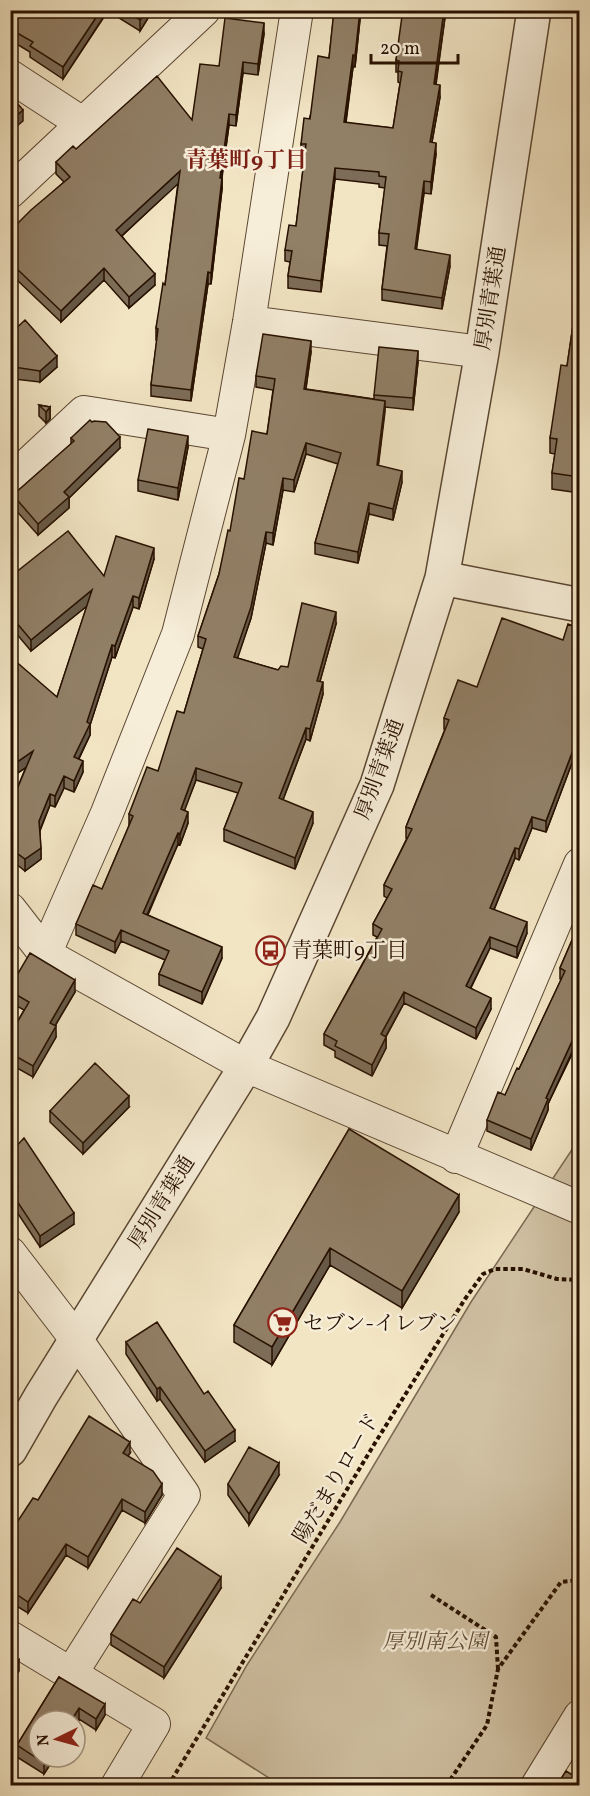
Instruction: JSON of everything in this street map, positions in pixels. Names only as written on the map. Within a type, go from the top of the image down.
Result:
[{"type":"street","points":[[10,192],[204,10]]},
{"type":"street","points":[[45,954],[107,813],[178,634],[229,435],[249,322],[297,10]]},
{"type":"street","name":"厚別青葉通","points":[[10,1450],[76,1339],[246,1066],[273,1018],[377,785],[442,578],[482,352],[534,10]]},
{"type":"street","points":[[10,76],[82,123]]},
{"type":"street","points":[[249,322],[482,352]]},
{"type":"street","points":[[10,481],[84,412],[229,435]]},
{"type":"street","points":[[442,578],[579,605]]},
{"type":"street","points":[[456,1157],[579,864]]},
{"type":"street","points":[[10,909],[45,954],[246,1066],[579,1208]]},
{"type":"street","points":[[10,1253],[76,1339],[184,1495],[71,1674]]},
{"type":"street","points":[[10,1637],[154,1724],[117,1785]]},
{"type":"street","points":[[537,1785],[579,1716]]},
{"type":"path","name":"陽だまりロード","points":[[168,1785],[375,1443],[483,1274],[495,1269],[523,1269],[557,1279],[579,1280]]},
{"type":"path","points":[[579,1510],[576,1523],[579,1539]]},
{"type":"path","points":[[498,1669],[561,1582],[579,1580]]},
{"type":"path","points":[[431,1595],[496,1636],[498,1669],[487,1725],[446,1785]]},
{"type":"green space","name":"厚別南公園","points":[[579,1139],[579,1716],[537,1785],[280,1785],[206,1738],[247,1665],[340,1522],[471,1302]]},
{"type":"building","points":[[10,10],[101,10],[63,67],[30,46],[33,42],[10,29]]},
{"type":"building","points":[[125,10],[146,10],[140,20]]},
{"type":"building","points":[[334,10],[360,10],[344,122],[393,128],[402,72],[398,71],[399,61],[396,60],[402,16],[406,17],[406,10],[444,10],[434,84],[440,85],[430,142],[436,143],[431,182],[424,181],[415,249],[450,255],[442,298],[382,289],[389,234],[379,233],[386,177],[379,176],[379,172],[335,168],[321,281],[288,276],[292,251],[285,250],[289,225],[296,226],[306,144],[301,144],[304,118],[310,119],[318,56],[329,58]]},
{"type":"building","points":[[225,18],[264,23],[258,64],[243,62],[236,115],[229,114],[211,273],[208,272],[191,390],[151,385],[158,329],[156,328],[163,283],[165,285],[180,171],[116,230],[155,274],[129,297],[104,268],[61,311],[16,268],[10,273],[10,231],[70,177],[56,162],[73,146],[76,149],[157,76],[192,120],[200,64],[219,66]]},
{"type":"building","points":[[10,95],[23,110],[10,121]]},
{"type":"building","points":[[579,284],[579,477],[552,473],[557,439],[550,438],[561,365],[567,366]]},
{"type":"building","points":[[25,320],[57,356],[40,371],[14,367],[10,382],[10,334]]},
{"type":"building","points":[[263,334],[311,341],[304,389],[385,401],[377,465],[402,471],[393,509],[369,503],[358,552],[315,543],[341,453],[306,443],[294,480],[283,478],[273,533],[266,532],[251,607],[234,657],[278,670],[281,666],[288,667],[302,603],[336,612],[317,681],[323,682],[310,729],[306,728],[279,798],[313,812],[295,858],[224,829],[242,783],[196,768],[181,809],[188,812],[180,834],[178,833],[143,913],[222,947],[202,992],[159,974],[169,951],[121,930],[115,942],[76,924],[93,885],[102,889],[133,816],[129,814],[147,767],[158,771],[177,711],[184,713],[206,639],[198,636],[219,574],[228,530],[230,531],[239,478],[244,479],[252,431],[267,434],[275,379],[256,376]]},
{"type":"building","points":[[379,347],[418,351],[413,398],[374,395]]},
{"type":"building","points":[[39,405],[50,407],[46,412]]},
{"type":"building","points":[[90,420],[106,422],[120,437],[64,492],[69,497],[38,524],[13,495],[74,441],[71,438]]},
{"type":"building","points":[[148,429],[188,436],[178,488],[138,480]]},
{"type":"building","points":[[68,531],[104,576],[116,536],[154,548],[139,598],[133,596],[115,646],[112,645],[87,722],[90,724],[74,757],[83,761],[74,781],[64,776],[55,796],[50,794],[39,821],[41,848],[25,859],[10,848],[10,806],[33,751],[10,767],[10,662],[13,659],[57,697],[92,590],[31,640],[10,615],[10,568],[15,573]]},
{"type":"building","points":[[502,618],[563,640],[568,624],[579,628],[579,746],[575,745],[546,821],[532,817],[519,849],[515,848],[490,908],[527,922],[517,947],[490,937],[466,986],[491,998],[476,1028],[404,992],[381,1034],[386,1037],[372,1065],[335,1046],[337,1041],[324,1034],[382,929],[373,924],[392,889],[384,885],[412,829],[406,827],[449,720],[444,718],[458,680],[477,687]]},
{"type":"building","points":[[579,924],[579,1026],[546,1098],[548,1099],[531,1139],[487,1120],[498,1092],[505,1095],[517,1068],[519,1069],[565,971],[560,968]]},
{"type":"building","points":[[30,953],[75,980],[50,1023],[56,1026],[33,1066],[10,1053],[10,1035],[29,1002],[10,991],[10,987]]},
{"type":"building","points":[[95,1063],[129,1096],[83,1143],[50,1111]]},
{"type":"building","points":[[349,1129],[459,1195],[402,1291],[330,1248],[272,1347],[234,1325]]},
{"type":"building","points":[[24,1138],[74,1213],[40,1236],[11,1192],[18,1187],[10,1177],[10,1153]]},
{"type":"building","points":[[157,1322],[204,1394],[208,1391],[235,1430],[205,1451],[160,1387],[157,1389],[126,1342]]},
{"type":"building","points":[[10,1337],[17,1347],[10,1351]]},
{"type":"building","points":[[89,1416],[130,1442],[123,1453],[153,1471],[162,1484],[145,1512],[122,1499],[88,1557],[66,1544],[28,1602],[10,1590],[10,1533],[33,1498],[38,1500]]},
{"type":"building","points":[[249,1447],[279,1463],[249,1514],[228,1484]]},
{"type":"building","points":[[177,1548],[221,1577],[164,1667],[111,1634],[133,1599],[140,1603]]},
{"type":"building","points":[[10,1655],[19,1660],[10,1674]]},
{"type":"building","points":[[59,1677],[105,1704],[96,1719],[87,1713],[87,1709],[39,1709]]},
{"type":"building","points":[[27,1729],[27,1752],[17,1745]]},
{"type":"building","points":[[566,1771],[579,1779],[579,1785],[557,1785]]},
{"type":"place","name":"青葉町9丁目","points":[[270,950]]},
{"type":"place","name":"セブン-イレブン","points":[[282,1323]]},
{"type":"district","name":"青葉町9丁目","points":[[246,159]]}]
